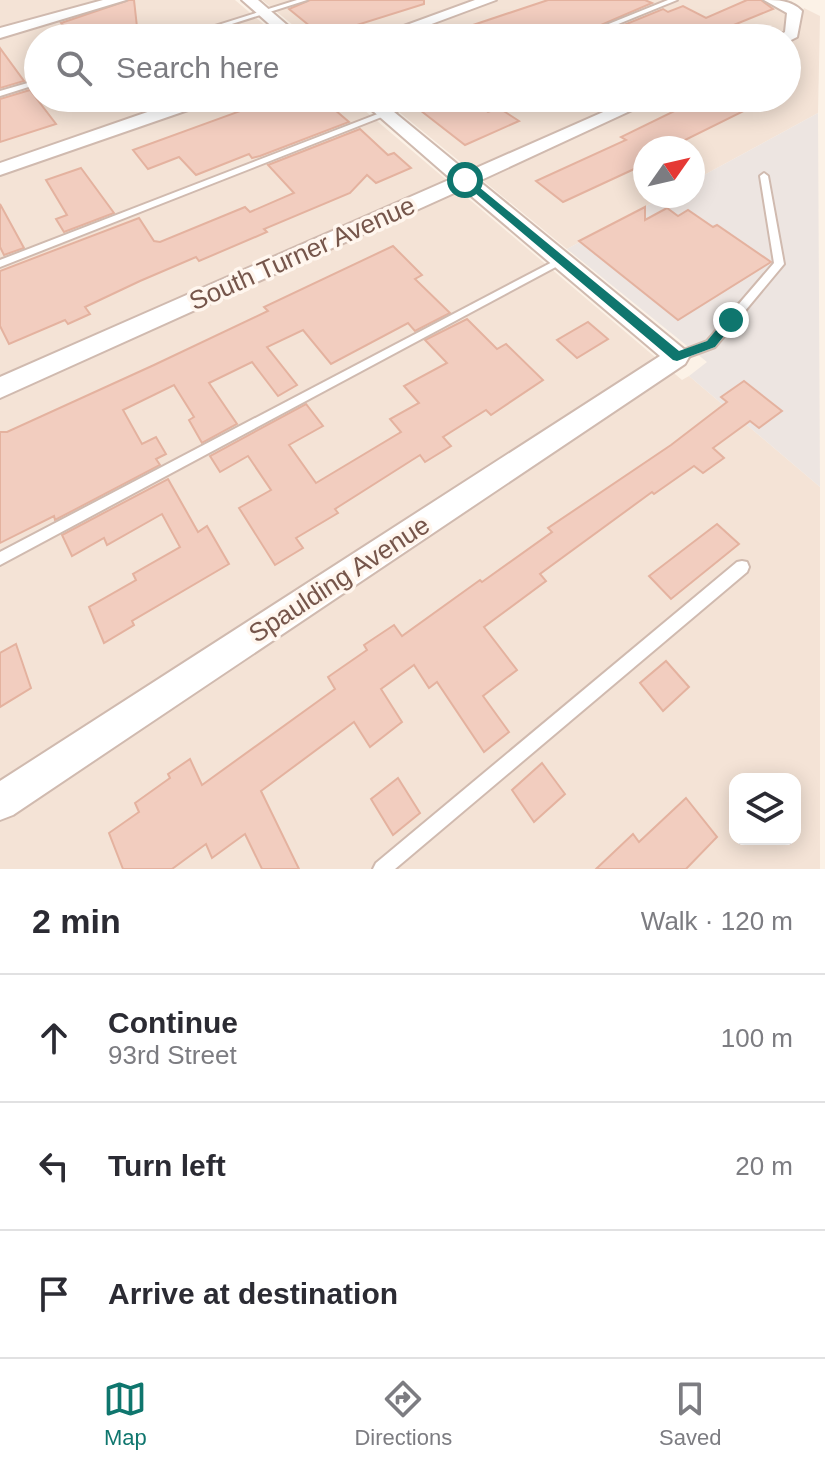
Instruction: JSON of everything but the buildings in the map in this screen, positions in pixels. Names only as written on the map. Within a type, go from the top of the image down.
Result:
[{"type":"street","points":[[32,24],[119,0]]},
{"type":"street","points":[[249,0],[278,24]]},
{"type":"street","points":[[420,24],[489,0]]},
{"type":"street","points":[[771,0],[795,11],[793,24]]},
{"type":"street","points":[[0,33],[24,26]]},
{"type":"street","points":[[0,169],[165,112]]},
{"type":"street","points":[[384,112],[677,357]]},
{"type":"street","name":"South Turner Avenue","points":[[0,388],[618,112]]},
{"type":"street","name":"Spaulding Avenue","points":[[0,802],[677,357]]},
{"type":"lane","points":[[226,24],[304,0]]},
{"type":"lane","points":[[613,24],[674,0]]},
{"type":"lane","points":[[0,94],[24,86]]},
{"type":"lane","points":[[0,264],[391,112]]},
{"type":"lane","points":[[677,357],[711,344],[779,264],[764,176]]},
{"type":"lane","points":[[0,559],[562,260]]},
{"type":"lane","points":[[382,869],[742,567]]},
{"type":"shaded area","points":[[0,0],[235,0],[263,24],[24,24],[24,112],[366,112],[682,380],[689,376],[820,487],[820,869],[0,869]]},
{"type":"shaded area","points":[[262,0],[758,0],[801,20],[804,8],[820,16],[818,113],[705,174],[705,136],[633,136],[633,208],[643,208],[567,249],[399,112],[801,112],[801,24],[292,24]]},
{"type":"shaded area","points":[[818,113],[820,487],[689,376],[707,362],[567,249],[643,208],[705,208],[705,174]]},
{"type":"route","points":[[465,180],[677,357],[711,344],[731,320]]}]
